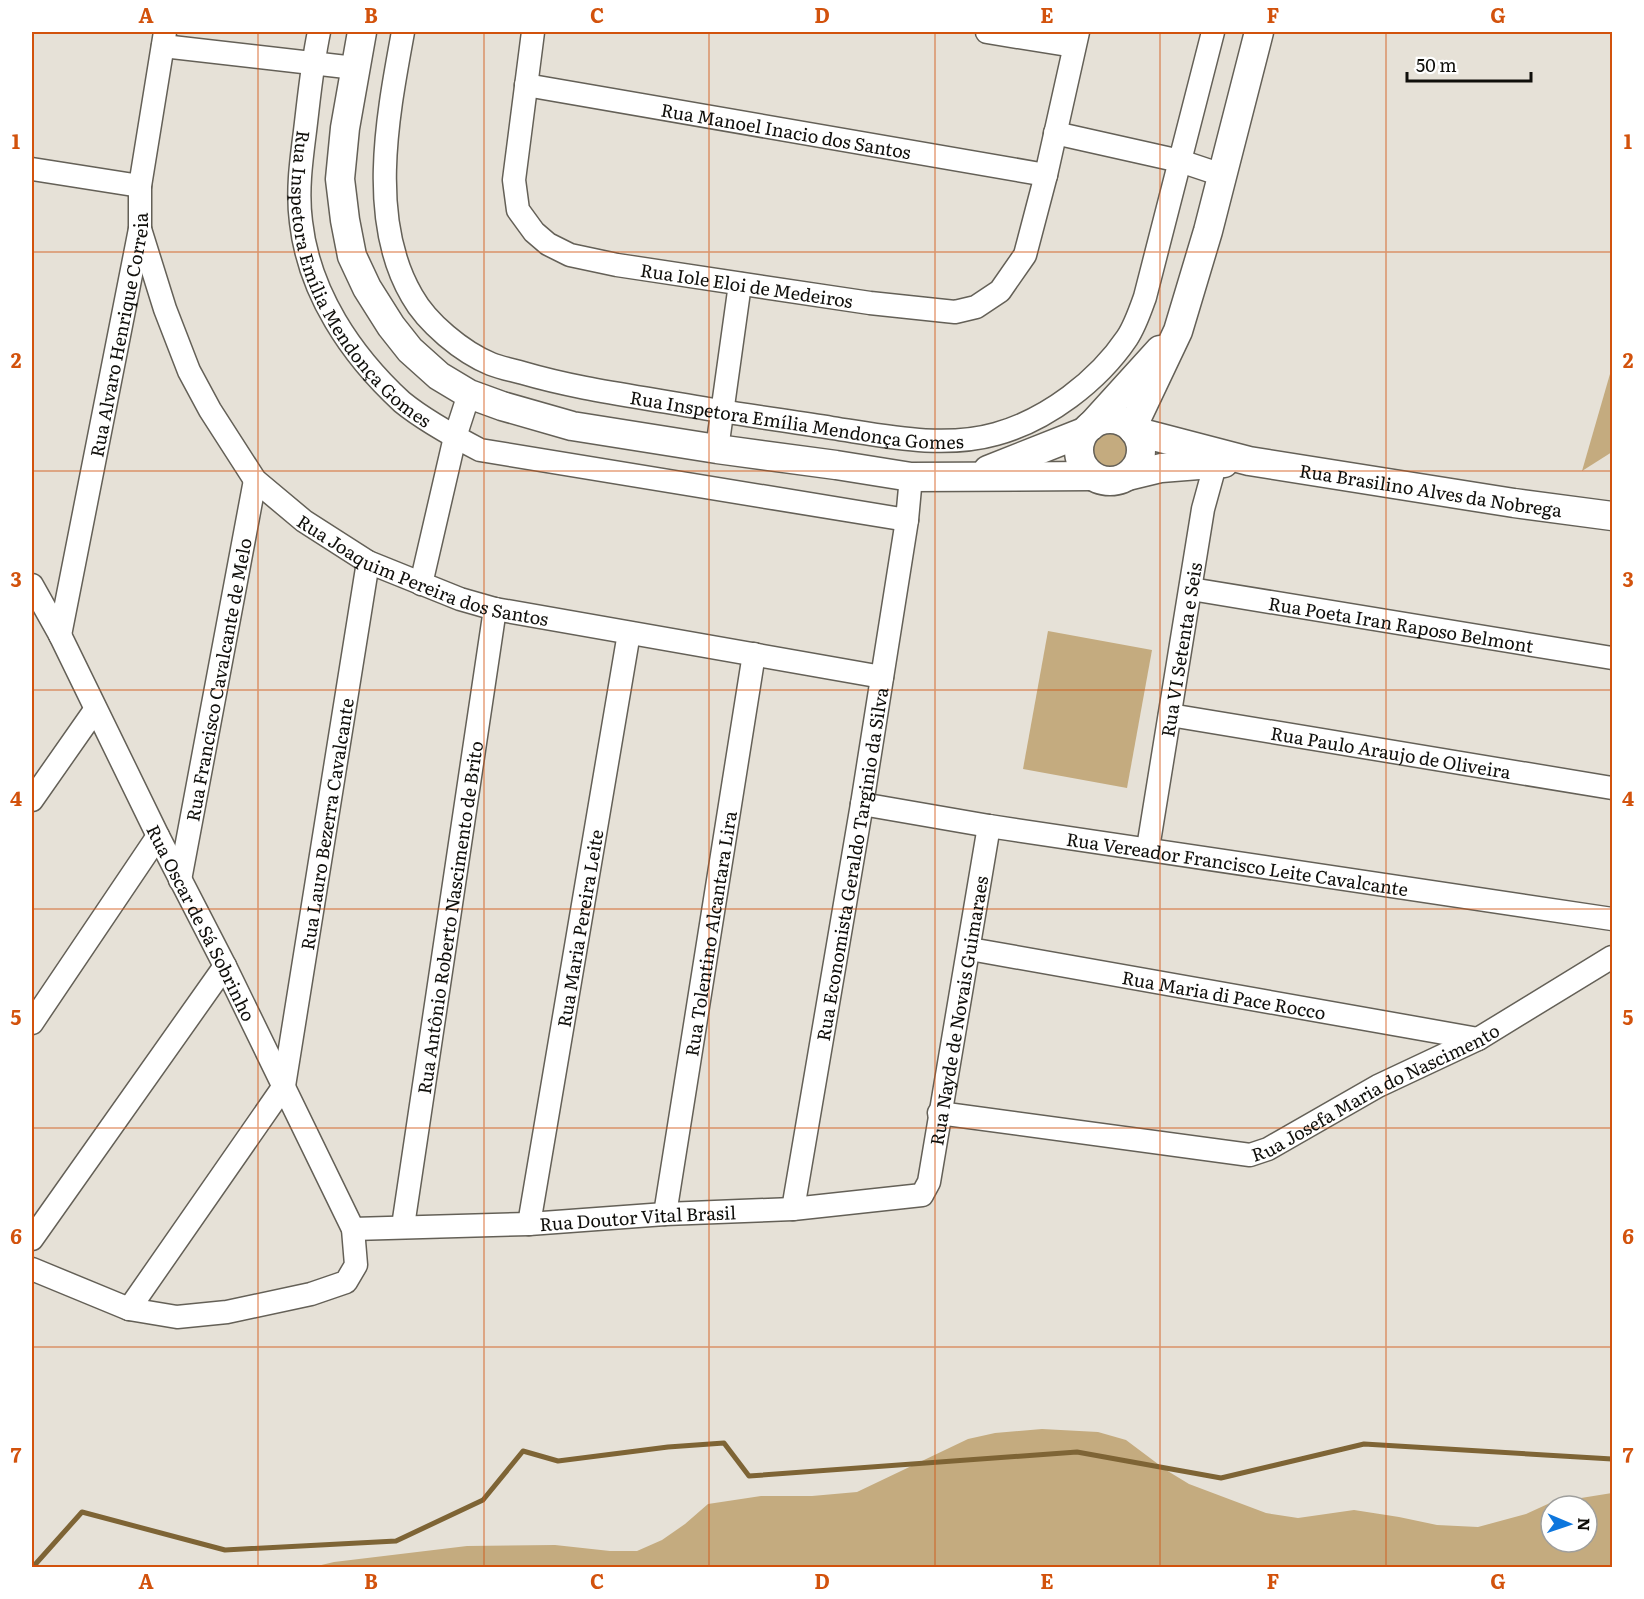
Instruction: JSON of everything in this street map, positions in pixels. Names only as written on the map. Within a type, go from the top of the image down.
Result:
[{"type":"main road","name":"Rua Inspetora Emília Mendonça Gomes","points":[[362,32],[345,128],[340,179],[352,256],[373,298],[391,326],[410,350],[439,376],[470,394],[502,406],[572,426],[717,449],[911,477],[1092,476]]},
{"type":"main road","name":"Rua Inspetora Emília Mendonça Gomes","points":[[1133,430],[1178,331],[1208,231],[1259,32]]},
{"type":"main road","name":"Rua Inspetora Emília Mendonça Gomes","points":[[975,476],[1088,429],[1178,331]]},
{"type":"main road","points":[[1115,419],[1127,424],[1133,430],[1139,438],[1140,455],[1138,463],[1128,476],[1110,482],[1092,476],[1082,464],[1080,456],[1081,440],[1088,429],[1102,420],[1115,419]]},
{"type":"main road","name":"Rua Brasilino Alves da Nobrega","points":[[1133,430],[1231,460],[1612,516]]},
{"type":"main road","name":"Rua Brasilino Alves da Nobrega","points":[[1128,476],[1161,468],[1231,460]]},
{"type":"street","name":"Rua Inspetora Emília Mendonça Gomes","points":[[319,32],[313,62],[299,182],[301,223],[308,263],[321,298],[359,357],[404,403],[455,437],[480,450],[907,520]]},
{"type":"street","name":"Rua Inspetora Emília Mendonça Gomes","points":[[403,32],[388,114],[384,167],[388,225],[398,262],[412,297],[435,326],[459,345],[490,364],[560,384],[723,412],[908,439],[946,440],[997,434],[1038,417],[1078,391],[1106,366],[1129,335],[1145,297],[1213,32]]},
{"type":"street","name":"Rua Iole Eloi de Medeiros","points":[[533,32],[514,180],[518,210],[534,232],[548,244],[570,255],[617,265],[870,303],[956,312],[976,307],[1000,291],[1025,255],[1046,175],[1076,39]]},
{"type":"street","points":[[987,32],[1076,39]]},
{"type":"street","points":[[164,39],[355,68]]},
{"type":"street","name":"Rua Alvaro Henrique Correia","points":[[60,636],[140,229],[140,186],[164,39]]},
{"type":"street","name":"Rua Manoel Inacio dos Santos","points":[[526,85],[1046,175]]},
{"type":"street","points":[[1055,133],[1180,161],[1222,175]]},
{"type":"street","points":[[32,169],[140,186]]},
{"type":"street","name":"Rua Joaquim Pereira dos Santos","points":[[140,229],[165,309],[189,371],[210,410],[255,480],[304,521],[368,562],[421,584],[495,609],[882,677]]},
{"type":"street","points":[[717,449],[740,284]]},
{"type":"street","points":[[421,584],[455,437],[470,394]]},
{"type":"street","name":"Rua VI Setenta e Seis","points":[[1148,848],[1203,509],[1214,469],[1231,460]]},
{"type":"street","points":[[907,520],[911,477]]},
{"type":"street","name":"Rua Francisco Cavalcante de Melo","points":[[180,880],[255,480]]},
{"type":"street","name":"Rua Economista Geraldo Targinio da Silva","points":[[793,1209],[862,804],[907,520]]},
{"type":"street","name":"Rua Lauro Bezerra Cavalcante","points":[[284,1086],[368,562]]},
{"type":"street","name":"Rua Oscar de Sá Sobrinho","points":[[32,585],[60,636],[225,966],[353,1229],[357,1265],[346,1282],[311,1294],[227,1312],[177,1317],[129,1309]]},
{"type":"street","name":"Rua Poeta Iran Raposo Belmont","points":[[1191,589],[1612,658]]},
{"type":"street","name":"Rua Antônio Roberto Nascimento de Brito","points":[[403,1226],[495,609]]},
{"type":"street","name":"Rua Maria Pereira Leite","points":[[529,1224],[629,633]]},
{"type":"street","name":"Rua Tolentino Alcantara Lira","points":[[665,1214],[754,654]]},
{"type":"street","points":[[32,800],[95,710]]},
{"type":"street","name":"Rua Paulo Araujo de Oliveira","points":[[1170,716],[1612,788]]},
{"type":"street","name":"Rua Vereador Francisco Leite Cavalcante","points":[[862,804],[989,826],[1612,919]]},
{"type":"street","name":"Rua Nayde de Novais Guimaraes","points":[[922,1195],[929,1182],[989,826]]},
{"type":"street","points":[[32,1023],[158,836]]},
{"type":"street","name":"Rua Maria di Pace Rocco","points":[[970,949],[1478,1039]]},
{"type":"street","name":"Rua Josefa Maria do Nascimento","points":[[939,1113],[1250,1155],[1268,1149],[1378,1086],[1478,1039],[1612,957]]},
{"type":"street","points":[[32,1239],[225,966]]},
{"type":"street","points":[[32,1269],[129,1309],[284,1086]]},
{"type":"street","name":"Rua Doutor Vital Brasil","points":[[353,1229],[529,1224],[665,1214],[793,1209],[922,1195]]},
{"type":"shaded area","points":[[1612,367],[1612,452],[1582,471]]},
{"type":"shaded area","points":[[1110,431],[1124,436],[1129,450],[1124,464],[1110,469],[1096,464],[1091,450],[1096,436]]},
{"type":"shaded area","points":[[1048,631],[1152,650],[1127,788],[1023,769]]},
{"type":"shaded area","points":[[1042,1429],[1098,1432],[1126,1440],[1189,1484],[1266,1513],[1298,1518],[1354,1510],[1437,1525],[1478,1527],[1526,1514],[1539,1508],[1539,1554],[1599,1554],[1599,1495],[1612,1493],[1612,1567],[313,1567],[334,1562],[467,1546],[555,1545],[610,1551],[637,1551],[662,1540],[708,1504],[761,1496],[812,1496],[857,1492],[968,1439],[995,1433]]},
{"type":"waterway","points":[[32,1568],[82,1512],[225,1550],[396,1541],[483,1500],[523,1451],[558,1461],[668,1447],[724,1443],[749,1476],[1077,1452],[1221,1478],[1364,1444],[1612,1459]]}]
